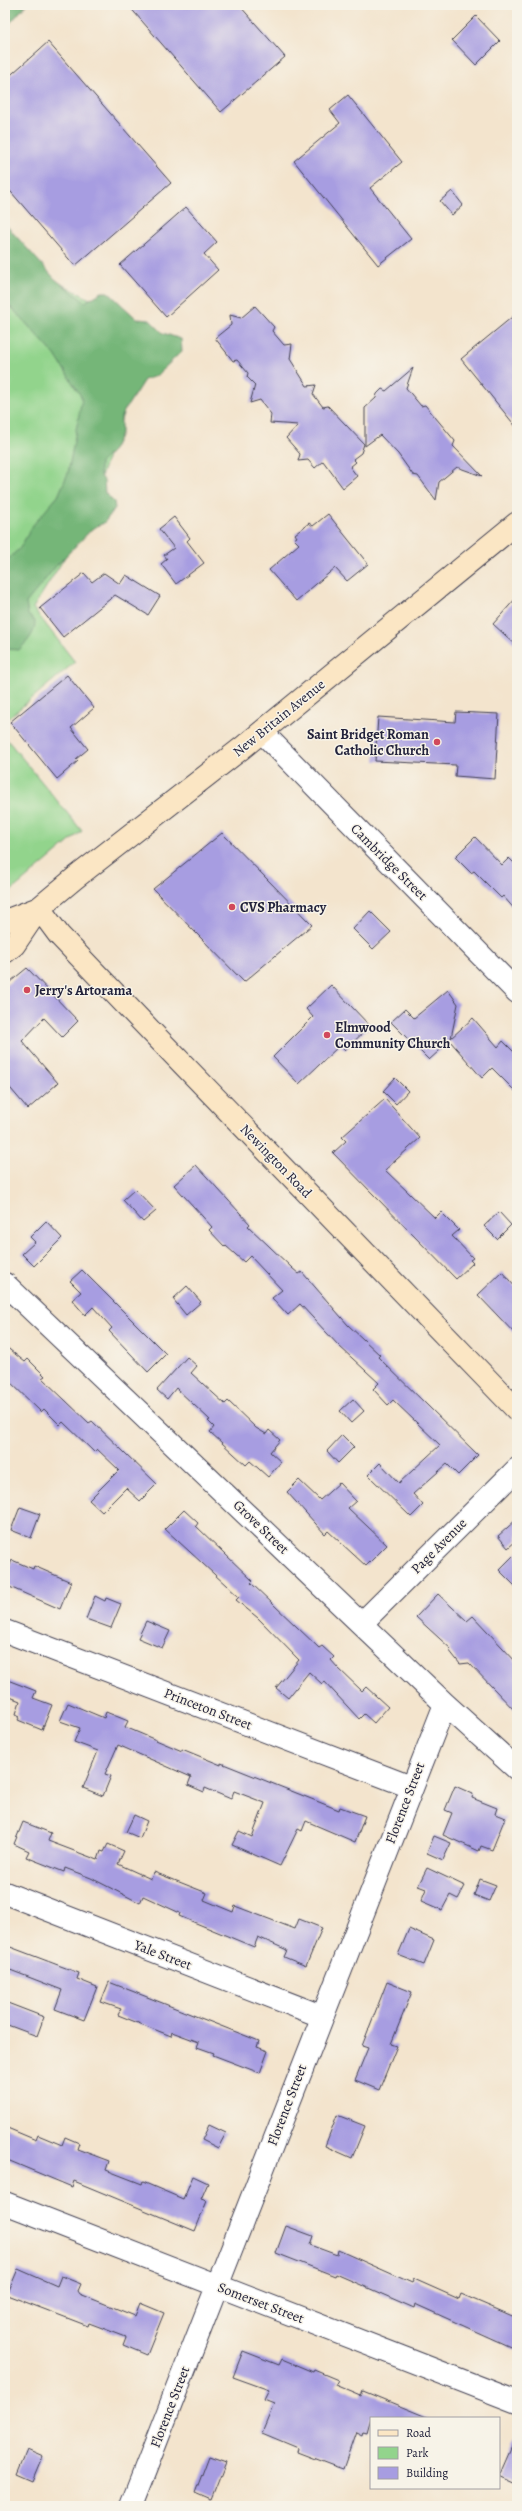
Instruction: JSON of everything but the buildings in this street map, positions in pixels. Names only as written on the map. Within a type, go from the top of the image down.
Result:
[{"type":"main road","name":"New Britain Avenue","points":[[5,952],[14,945],[39,908],[75,878],[262,732],[514,529]]},
{"type":"main road","name":"New Britain Avenue","points":[[5,921],[39,908]]},
{"type":"main road","name":"Newington Road","points":[[39,908],[59,934],[149,1029],[517,1410]]},
{"type":"street","name":"Cambridge Street","points":[[262,732],[517,992]]},
{"type":"street","name":"Grove Street","points":[[5,1284],[362,1623],[444,1704],[517,1770]]},
{"type":"street","name":"Page Avenue","points":[[362,1623],[517,1469]]},
{"type":"street","name":"Princeton Street","points":[[5,1631],[411,1787]]},
{"type":"street","name":"Florence Street","points":[[131,2506],[444,1704]]},
{"type":"street","name":"Yale Street","points":[[5,1893],[322,2016]]},
{"type":"street","name":"Somerset Street","points":[[5,2203],[517,2402]]},
{"type":"green space","points":[[5,5],[26,5],[11,22],[5,24]]},
{"type":"green space","points":[[5,224],[55,279],[85,302],[102,292],[108,292],[137,319],[150,320],[163,333],[181,339],[182,351],[156,376],[144,380],[121,416],[121,434],[113,450],[100,463],[100,475],[104,480],[105,493],[114,502],[115,508],[104,523],[93,528],[56,566],[26,603],[28,615],[35,621],[35,626],[30,637],[19,650],[5,649],[5,562],[20,548],[33,525],[58,496],[68,473],[82,398],[55,355],[12,308],[5,304]]},
{"type":"green space","points":[[5,254],[152,332],[82,530],[33,608],[75,662],[5,721]]},
{"type":"green space","points":[[5,737],[82,831],[5,896]]},
{"type":"place","name":"Saint Bridget Roman Catholic Church","points":[[437,742]]},
{"type":"place","name":"CVS Pharmacy","points":[[232,907]]},
{"type":"place","name":"Jerry's Artorama","points":[[27,990]]},
{"type":"place","name":"Elmwood Community Church","points":[[327,1035]]}]
